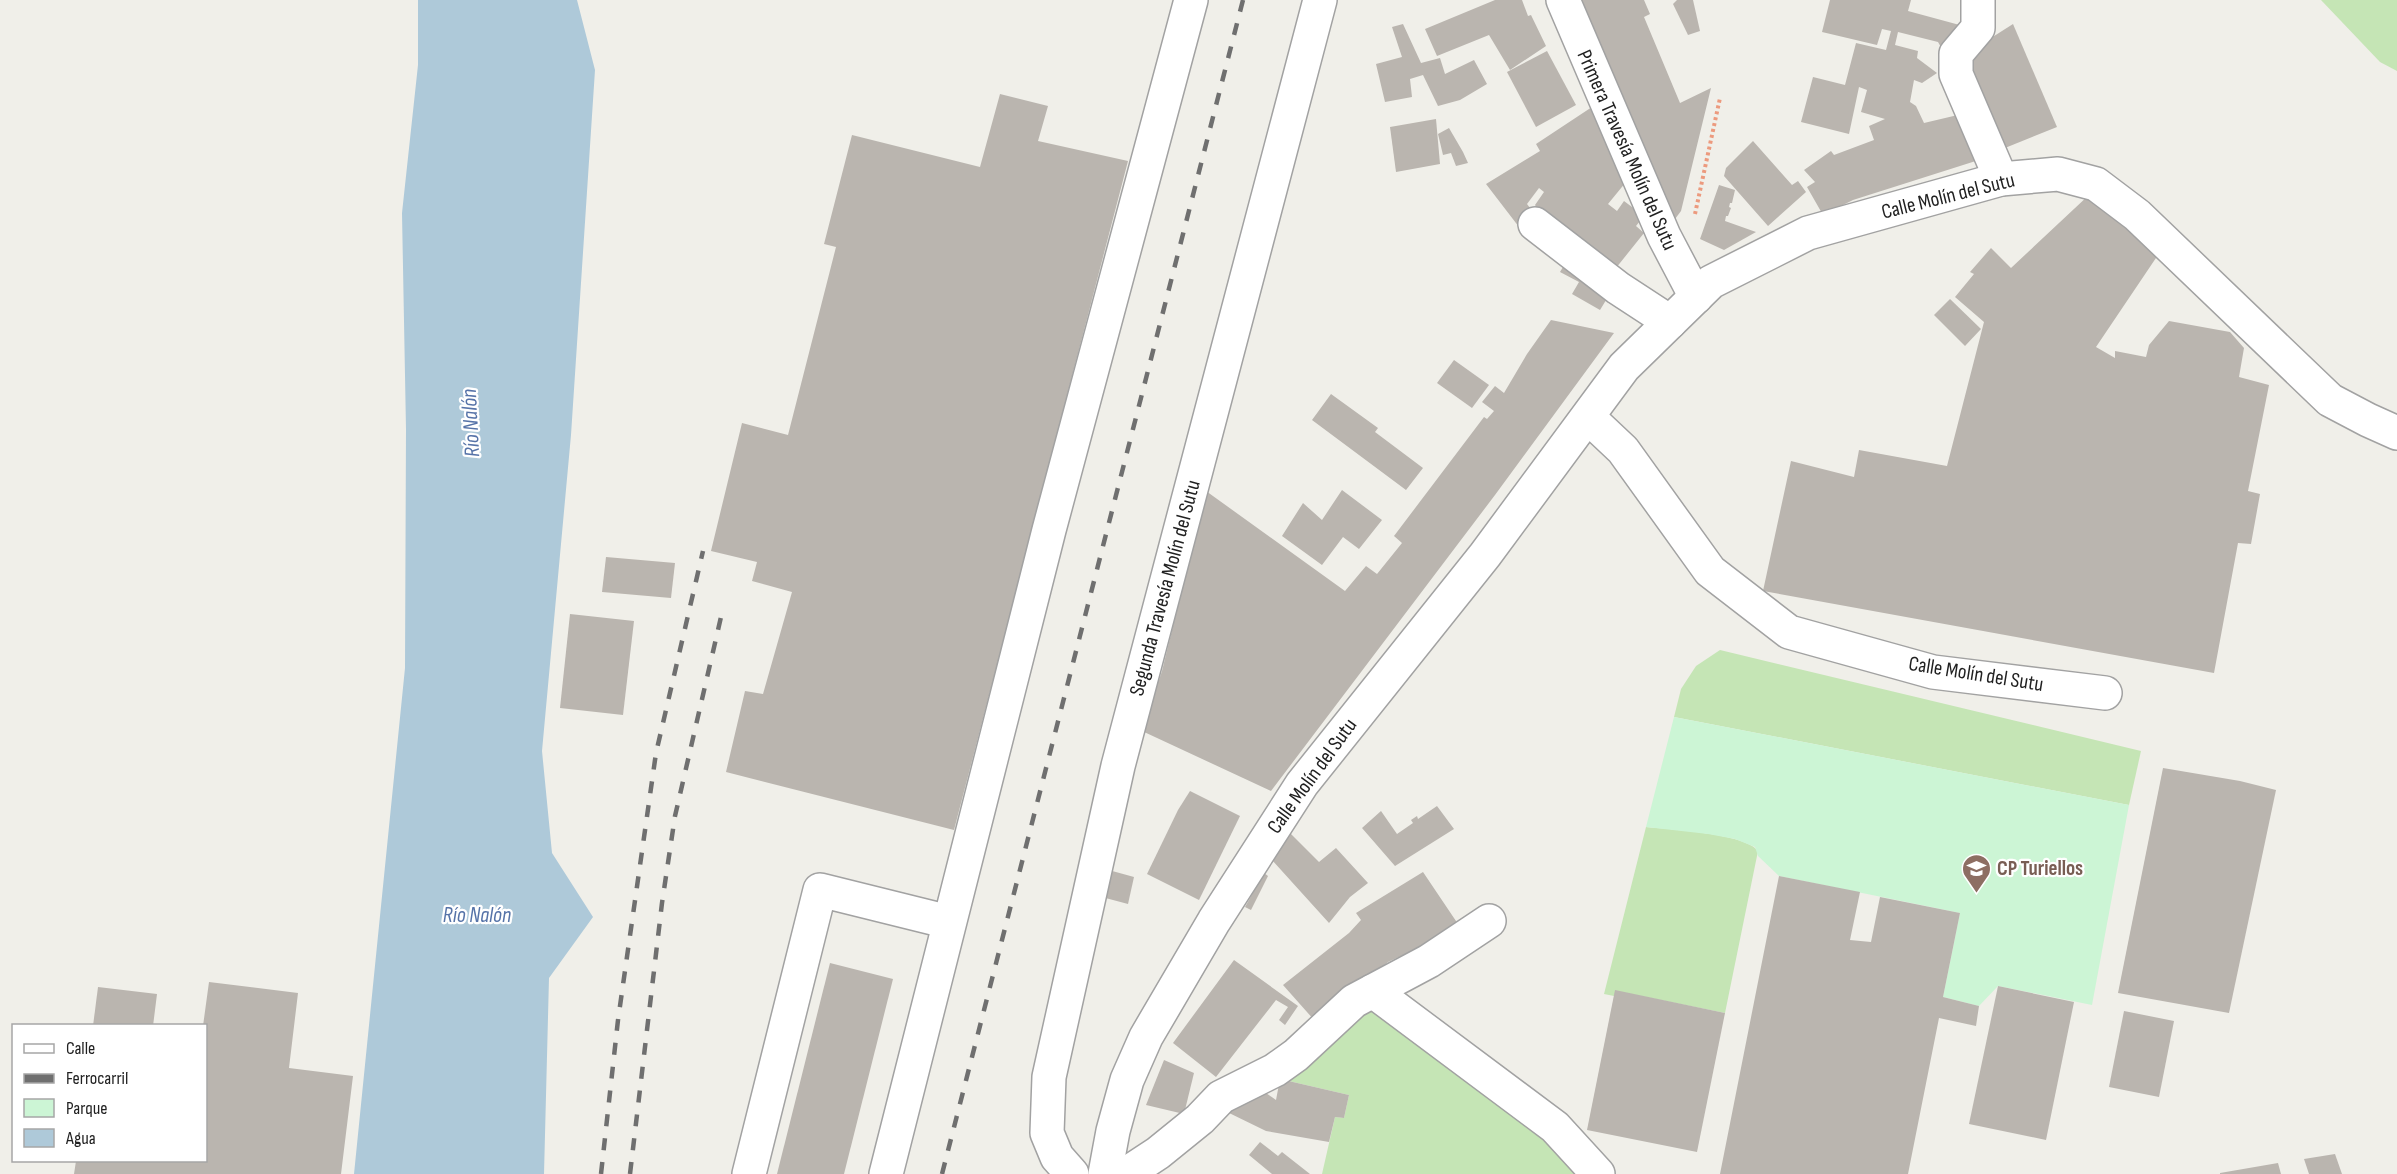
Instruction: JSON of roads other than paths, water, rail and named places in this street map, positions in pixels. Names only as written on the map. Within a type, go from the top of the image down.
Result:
[{"type":"street","points":[[886,1174],[1052,519],[1191,0]]},
{"type":"street","name":"Segunda Travesía Molín del Sutu","points":[[1072,1174],[1056,1157],[1047,1133],[1052,1065],[1118,766],[1320,0]]},
{"type":"street","name":"Primera Travesía Molín del Sutu","points":[[1563,0],[1664,236],[1689,284]]},
{"type":"street","points":[[1978,0],[1978,28],[1956,54],[1956,74],[2001,179]]},
{"type":"street","name":"Calle Molín del Sutu","points":[[1105,1174],[1113,1131],[1127,1080],[1146,1036],[1220,911],[1302,784],[1485,555],[1624,367],[1670,322],[1689,284],[1711,282],[1808,233],[2001,179],[2058,174],[2096,184],[2137,214],[2330,400],[2397,433]]},
{"type":"street","points":[[1535,224],[1618,288],[1670,322]]},
{"type":"street","name":"Calle Molín del Sutu","points":[[1588,417],[1623,450],[1710,571],[1789,632],[1934,672],[2105,693]]},
{"type":"street","points":[[749,1174],[820,890],[950,921]]},
{"type":"street","points":[[1126,1174],[1158,1154],[1200,1119],[1221,1097],[1275,1071],[1296,1055],[1354,1001],[1429,961],[1489,921]]},
{"type":"street","points":[[1373,991],[1555,1127],[1599,1174]]},
{"type":"water","name":"Río Nalón","points":[[418,0],[577,0],[595,70],[571,435],[542,751],[552,853],[593,917],[549,978],[544,1174],[354,1174],[405,668],[406,429],[402,213],[418,65]]},
{"type":"railway","points":[[942,1174],[1243,0]]},
{"type":"railway","points":[[601,1174],[618,1020],[656,753],[703,551]]},
{"type":"railway","points":[[630,1174],[662,903],[675,816],[721,617]]},
{"type":"place","name":"CP Turiellos","points":[[1976,894]]}]
